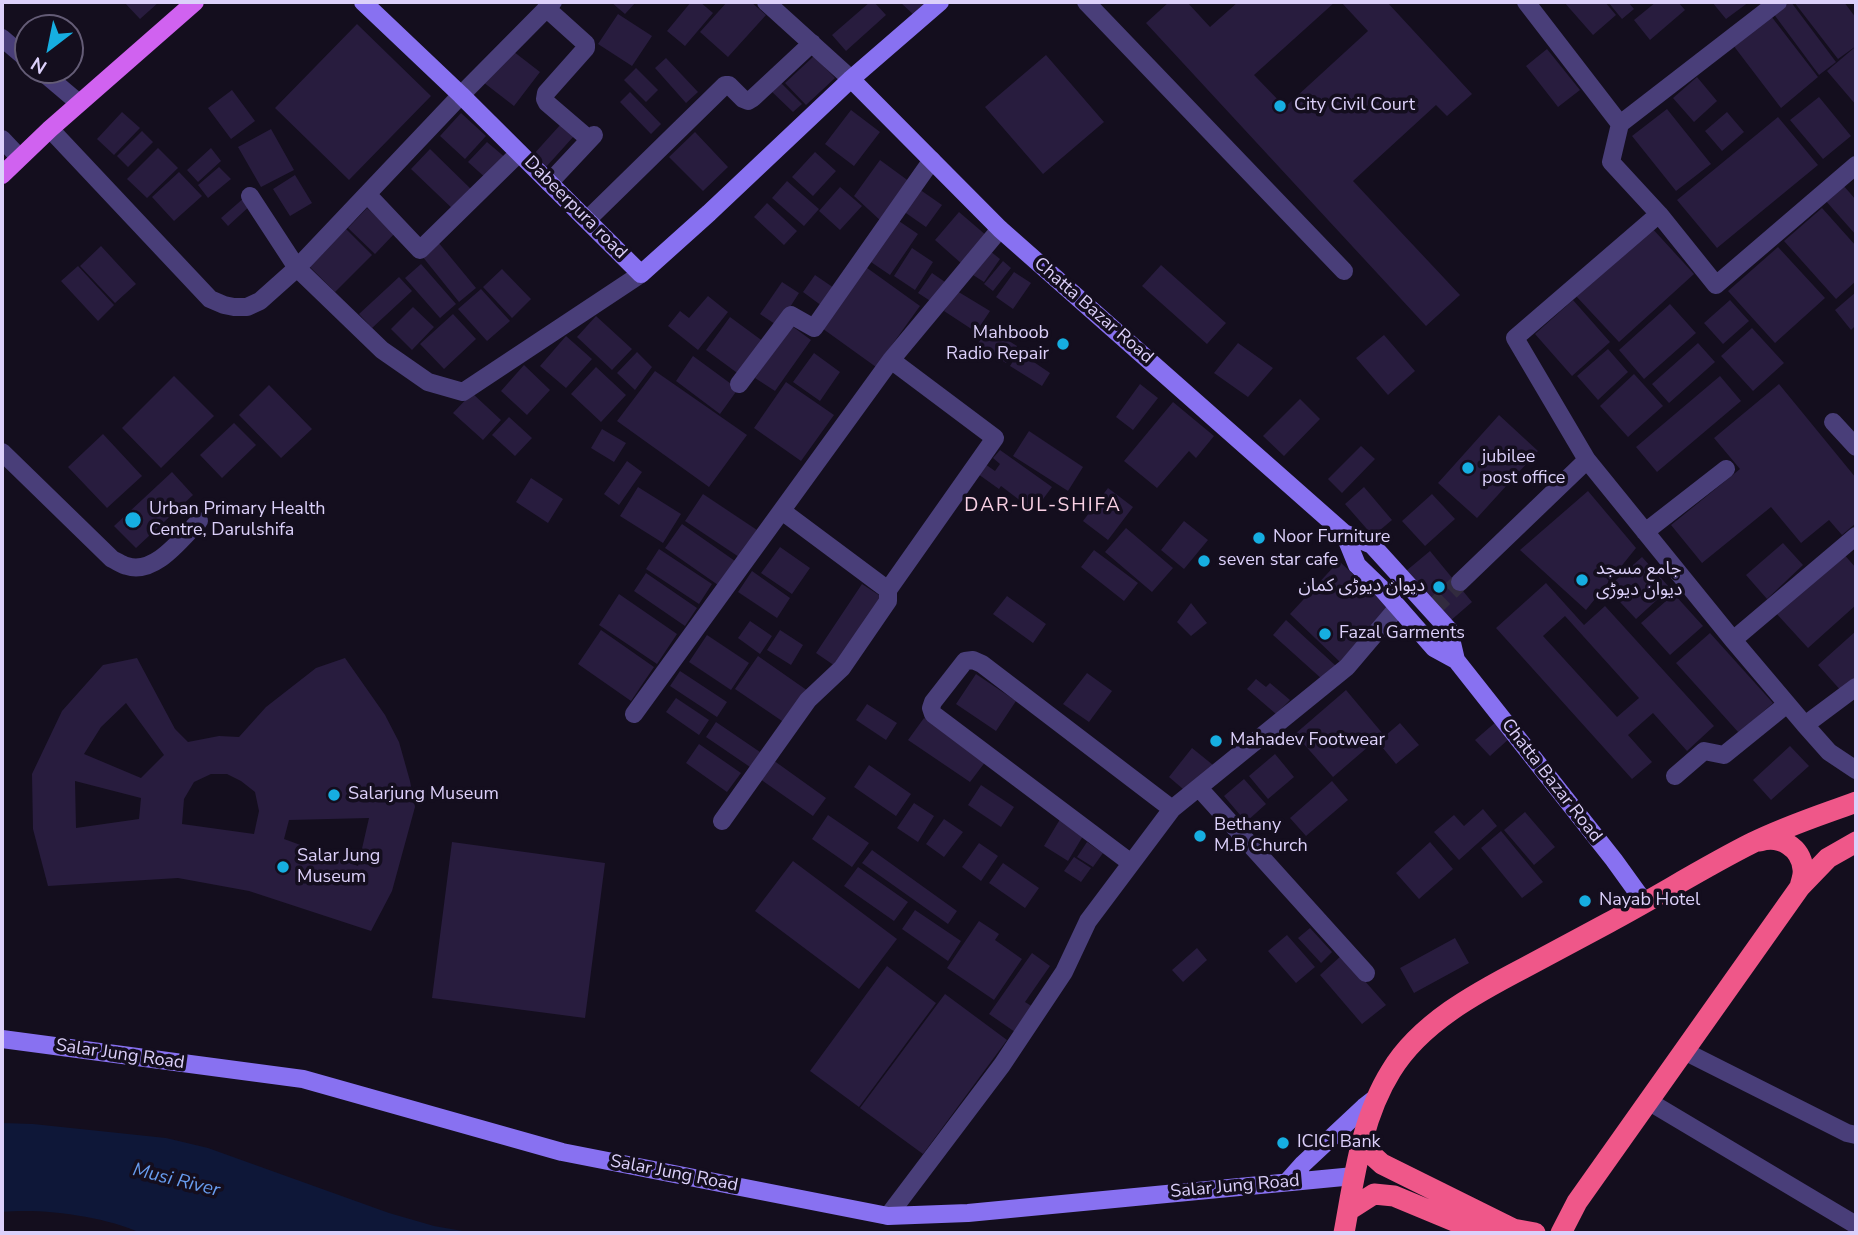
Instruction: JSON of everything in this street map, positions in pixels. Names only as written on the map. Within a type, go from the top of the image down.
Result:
[{"type":"highway","points":[[1344,1233],[1354,1176],[1377,1097],[1392,1069],[1413,1043],[1439,1020],[1470,996],[1752,843],[1856,802]]},
{"type":"highway","points":[[1752,843],[1769,838],[1786,842],[1799,854],[1804,870],[1800,887]]},
{"type":"highway","points":[[1556,1231],[1800,887],[1828,858],[1856,842]]},
{"type":"highway","points":[[1362,1146],[1382,1164],[1513,1228],[1535,1233]]},
{"type":"highway","points":[[1349,1210],[1374,1194],[1394,1196],[1483,1233]]},
{"type":"main road","points":[[2,175],[79,103],[195,2]]},
{"type":"street","name":"Dabeerpura road","points":[[363,2],[641,274],[851,79],[940,2]]},
{"type":"street","points":[[766,2],[851,79]]},
{"type":"street","points":[[1086,2],[1344,271]]},
{"type":"street","points":[[1778,2],[1620,124],[1611,162],[1659,214],[1716,285],[1856,165]]},
{"type":"street","points":[[1531,3],[1620,124]]},
{"type":"street","points":[[50,129],[210,299],[224,305],[247,307],[260,301],[297,268],[549,5],[586,44],[586,48],[546,93],[545,99],[591,137],[549,183]]},
{"type":"street","points":[[587,220],[725,85],[729,85],[748,101],[812,43]]},
{"type":"street","name":"Chatta Bazar Road","points":[[851,79],[1000,229],[1344,533],[1372,545],[1449,630],[1456,660]]},
{"type":"street","points":[[57,84],[79,103]]},
{"type":"street","points":[[2,139],[19,157]]},
{"type":"street","points":[[367,194],[420,250],[519,153]]},
{"type":"street","points":[[739,384],[791,315],[814,328],[932,160]]},
{"type":"street","points":[[250,196],[297,268],[382,350],[428,382],[463,391],[641,274]]},
{"type":"street","points":[[1659,214],[1515,338],[1587,460],[1805,725],[1829,752],[1856,770]]},
{"type":"street","points":[[634,713],[891,360],[1000,229]]},
{"type":"street","points":[[722,821],[808,700],[842,668],[888,601],[888,590],[995,438],[891,360]]},
{"type":"street","points":[[1832,422],[1856,447]]},
{"type":"street","points":[[2,452],[112,559],[129,567],[145,567],[159,561],[199,521]]},
{"type":"street","points":[[1460,582],[1587,460]]},
{"type":"street","points":[[1645,532],[1726,469]]},
{"type":"street","points":[[782,511],[888,590]]},
{"type":"street","name":"Chatta Bazar Road","points":[[1344,533],[1357,565],[1433,648],[1456,660],[1645,903]]},
{"type":"street","points":[[1733,640],[1856,536]]},
{"type":"street","points":[[888,1216],[1002,1065],[1064,972],[1088,921],[1172,809],[1347,667],[1398,607]]},
{"type":"street","points":[[1131,863],[933,714],[933,702],[965,661],[973,660],[982,664],[1172,809]]},
{"type":"street","points":[[1805,725],[1856,687]]},
{"type":"street","points":[[1675,776],[1704,751],[1724,755],[1787,704]]},
{"type":"street","points":[[1199,788],[1366,973]]},
{"type":"street","name":"Salar Jung Road","points":[[2,1039],[303,1079],[562,1152],[888,1216],[968,1213],[1354,1176]]},
{"type":"street","points":[[1684,1051],[1847,1133],[1856,1135]]},
{"type":"street","points":[[1287,1182],[1303,1164],[1377,1097]]},
{"type":"street","points":[[1648,1101],[1856,1224]]},
{"type":"water","name":"Musi River","points":[[2,1123],[166,1138],[208,1148],[389,1213],[434,1226],[474,1233],[141,1233],[109,1222],[73,1215],[36,1211],[2,1212]]},
{"type":"building","points":[[124,2],[159,2],[140,19]]},
{"type":"building","points":[[611,2],[636,2],[625,14]]},
{"type":"building","points":[[691,2],[700,2],[713,13],[685,46],[667,31]]},
{"type":"building","points":[[727,2],[751,2],[766,15],[728,57],[700,32]]},
{"type":"building","points":[[870,2],[874,2],[886,15],[846,51],[832,35]]},
{"type":"building","points":[[900,2],[930,2],[916,17]]},
{"type":"building","points":[[1169,2],[1187,2],[1210,27],[1238,2],[1335,2],[1254,75],[1285,107],[1368,31],[1341,2],[1387,2],[1472,94],[1447,116],[1436,105],[1353,181],[1460,295],[1426,326],[1146,23]]},
{"type":"building","points":[[1564,2],[1605,2],[1616,15],[1593,35]]},
{"type":"building","points":[[1608,2],[1628,2],[1634,9],[1622,19]]},
{"type":"building","points":[[1656,2],[1678,2],[1685,10],[1650,40],[1634,20]]},
{"type":"building","points":[[1712,2],[1749,2],[1726,19]]},
{"type":"building","points":[[1791,2],[1836,62],[1819,75],[1773,13]]},
{"type":"building","points":[[1794,2],[1844,2],[1856,18],[1856,46],[1838,59]]},
{"type":"building","points":[[618,14],[652,36],[632,66],[598,44]]},
{"type":"building","points":[[1771,16],[1818,77],[1781,108],[1733,45]]},
{"type":"building","points":[[357,24],[431,96],[349,180],[275,108]]},
{"type":"building","points":[[509,48],[540,72],[514,106],[483,82]]},
{"type":"building","points":[[1854,48],[1856,51],[1856,105],[1827,71]]},
{"type":"building","points":[[1547,49],[1580,90],[1558,107],[1526,66]]},
{"type":"building","points":[[1046,55],[1104,122],[1043,174],[985,107]]},
{"type":"building","points":[[814,56],[835,78],[806,105],[785,83]]},
{"type":"building","points":[[666,58],[698,92],[686,103],[655,68]]},
{"type":"building","points":[[636,68],[658,90],[646,102],[624,80]]},
{"type":"building","points":[[1697,77],[1717,101],[1694,122],[1673,98]]},
{"type":"building","points":[[778,80],[802,104],[793,112],[769,89]]},
{"type":"building","points":[[232,90],[255,121],[231,139],[208,108]]},
{"type":"building","points":[[630,92],[661,124],[651,134],[620,102]]},
{"type":"building","points":[[1819,97],[1851,136],[1823,159],[1790,120]]},
{"type":"building","points":[[1667,109],[1711,164],[1676,191],[1632,136]]},
{"type":"building","points":[[851,110],[880,132],[854,166],[825,144]]},
{"type":"building","points":[[122,112],[140,128],[114,155],[97,139]]},
{"type":"building","points":[[1727,112],[1744,132],[1722,151],[1705,131]]},
{"type":"building","points":[[461,113],[486,136],[465,159],[440,136]]},
{"type":"building","points":[[1778,117],[1818,165],[1717,248],[1677,200]]},
{"type":"building","points":[[561,124],[574,136],[546,167],[533,155]]},
{"type":"building","points":[[271,129],[294,170],[261,187],[238,147]]},
{"type":"building","points":[[142,131],[153,142],[128,167],[117,156]]},
{"type":"building","points":[[695,132],[728,167],[703,191],[669,157]]},
{"type":"building","points":[[487,142],[507,159],[488,180],[468,162]]},
{"type":"building","points":[[158,148],[178,168],[147,198],[127,179]]},
{"type":"building","points":[[211,148],[221,161],[198,182],[187,170]]},
{"type":"building","points":[[430,149],[476,194],[457,213],[411,169]]},
{"type":"building","points":[[815,152],[836,171],[813,196],[792,177]]},
{"type":"building","points":[[880,160],[910,182],[882,222],[854,196]]},
{"type":"building","points":[[219,167],[231,179],[208,198],[198,185]]},
{"type":"building","points":[[179,172],[202,196],[174,221],[152,197]]},
{"type":"building","points":[[295,175],[312,203],[290,216],[273,189]]},
{"type":"building","points":[[787,181],[819,209],[804,226],[772,198]]},
{"type":"building","points":[[1843,185],[1856,200],[1856,235],[1825,200]]},
{"type":"building","points":[[840,187],[862,206],[840,230],[819,211]]},
{"type":"building","points":[[919,189],[942,205],[926,227],[903,211]]},
{"type":"building","points":[[245,197],[252,204],[228,226],[221,218]]},
{"type":"building","points":[[767,203],[797,231],[784,245],[754,217]]},
{"type":"building","points":[[367,208],[395,233],[375,254],[348,228]]},
{"type":"building","points":[[1822,208],[1856,246],[1856,281],[1836,299],[1784,241]]},
{"type":"building","points":[[959,212],[987,236],[962,264],[935,240]]},
{"type":"building","points":[[896,219],[918,234],[890,275],[868,260]]},
{"type":"building","points":[[1651,227],[1694,274],[1619,342],[1576,296]]},
{"type":"building","points":[[346,229],[372,255],[335,292],[309,266]]},
{"type":"building","points":[[438,242],[476,288],[459,302],[422,256]]},
{"type":"building","points":[[101,246],[136,284],[115,303],[80,266]]},
{"type":"building","points":[[1778,247],[1825,298],[1775,343],[1728,291]]},
{"type":"building","points":[[912,248],[933,262],[915,290],[894,276]]},
{"type":"building","points":[[990,251],[1000,259],[984,282],[973,275]]},
{"type":"building","points":[[1003,261],[1011,268],[993,291],[984,284]]},
{"type":"building","points":[[421,264],[456,304],[440,318],[405,278]]},
{"type":"building","points":[[863,265],[920,306],[876,367],[819,326]]},
{"type":"building","points":[[1161,265],[1226,323],[1207,344],[1142,286]]},
{"type":"building","points":[[78,266],[114,305],[98,321],[61,281]]},
{"type":"building","points":[[502,269],[531,299],[512,318],[483,287]]},
{"type":"building","points":[[1014,272],[1031,283],[1013,309],[996,297]]},
{"type":"building","points":[[932,273],[945,282],[932,302],[918,293]]},
{"type":"building","points":[[815,275],[834,288],[822,306],[803,292]]},
{"type":"building","points":[[399,277],[412,291],[372,328],[359,314]]},
{"type":"building","points":[[782,282],[799,293],[778,326],[760,314]]},
{"type":"building","points":[[481,289],[510,321],[487,341],[458,309]]},
{"type":"building","points":[[957,291],[990,311],[976,332],[944,311]]},
{"type":"building","points":[[1856,292],[1856,325],[1851,330],[1835,310]]},
{"type":"building","points":[[708,296],[728,312],[698,350],[668,326],[680,311],[689,318]]},
{"type":"building","points":[[1573,300],[1610,342],[1572,376],[1535,334]]},
{"type":"building","points":[[1730,300],[1749,321],[1723,344],[1704,323]]},
{"type":"building","points":[[1670,304],[1696,333],[1644,379],[1619,350]]},
{"type":"building","points":[[413,307],[434,327],[412,350],[391,329]]},
{"type":"building","points":[[453,314],[476,339],[444,369],[420,344]]},
{"type":"building","points":[[596,316],[632,349],[612,370],[577,337]]},
{"type":"building","points":[[730,317],[764,342],[740,375],[706,350]]},
{"type":"building","points":[[792,326],[811,340],[775,391],[755,378]]},
{"type":"building","points":[[988,328],[1017,346],[1006,363],[977,345]]},
{"type":"building","points":[[1752,328],[1784,363],[1753,391],[1721,356]]},
{"type":"building","points":[[1384,335],[1415,371],[1388,395],[1356,358]]},
{"type":"building","points":[[566,336],[592,359],[566,388],[540,366]]},
{"type":"building","points":[[1238,343],[1273,368],[1248,397],[1214,373]]},
{"type":"building","points":[[1698,343],[1715,362],[1669,403],[1652,384]]},
{"type":"building","points":[[1608,349],[1628,372],[1598,400],[1577,376]]},
{"type":"building","points":[[637,352],[652,367],[635,390],[617,373]]},
{"type":"building","points":[[1019,352],[1050,373],[1042,386],[1010,366]]},
{"type":"building","points":[[814,353],[840,372],[820,401],[793,382]]},
{"type":"building","points":[[693,356],[738,389],[720,414],[676,381]]},
{"type":"building","points":[[524,365],[550,390],[527,415],[501,391]]},
{"type":"building","points":[[596,367],[626,395],[601,422],[571,394]]},
{"type":"building","points":[[655,371],[747,435],[709,487],[617,421]]},
{"type":"building","points":[[1634,374],[1663,406],[1628,437],[1600,406]]},
{"type":"building","points":[[174,376],[214,416],[161,468],[122,428]]},
{"type":"building","points":[[1720,376],[1741,401],[1657,472],[1636,447]]},
{"type":"building","points":[[786,382],[834,415],[801,461],[754,428]]},
{"type":"building","points":[[1140,384],[1158,398],[1133,430],[1116,417]]},
{"type":"building","points":[[1779,384],[1856,478],[1856,523],[1842,535],[1829,520],[1801,543],[1771,507],[1702,563],[1671,525],[1740,469],[1714,438]]},
{"type":"building","points":[[269,385],[312,429],[281,458],[239,415]]},
{"type":"building","points":[[472,393],[501,420],[483,440],[453,413]]},
{"type":"building","points":[[1300,399],[1320,419],[1284,456],[1263,436]]},
{"type":"building","points":[[1173,402],[1214,436],[1196,458],[1189,451],[1157,488],[1124,461]]},
{"type":"building","points":[[1499,415],[1538,451],[1477,518],[1438,483]]},
{"type":"building","points":[[509,417],[532,438],[515,456],[492,435]]},
{"type":"building","points":[[234,423],[256,445],[222,478],[200,455]]},
{"type":"building","points":[[602,429],[626,443],[614,462],[591,448]]},
{"type":"building","points":[[1029,431],[1083,467],[1068,491],[1013,456]]},
{"type":"building","points":[[103,434],[142,476],[107,508],[68,467]]},
{"type":"building","points":[[1361,446],[1375,459],[1342,493],[1328,479]]},
{"type":"building","points":[[1000,450],[1052,487],[1034,511],[1001,486],[999,489],[978,474],[985,464],[995,471],[1000,464],[993,458]]},
{"type":"building","points":[[627,461],[642,472],[619,505],[604,494]]},
{"type":"building","points":[[172,472],[193,495],[136,548],[114,526]]},
{"type":"building","points":[[531,478],[563,499],[548,523],[516,502]]},
{"type":"building","points":[[638,487],[681,514],[663,543],[620,516]]},
{"type":"building","points":[[1364,487],[1392,520],[1373,536],[1345,504]]},
{"type":"building","points":[[1108,488],[1133,507],[1108,540],[1083,521]]},
{"type":"building","name":"جامع مسجد دیوان دیوڑی","points":[[1588,491],[1636,548],[1586,610],[1520,550]]},
{"type":"building","points":[[703,494],[757,530],[739,557],[685,521]]},
{"type":"building","points":[[1432,494],[1455,519],[1425,546],[1402,521]]},
{"type":"building","points":[[1184,521],[1208,540],[1184,569],[1161,550]]},
{"type":"building","points":[[682,524],[735,561],[718,585],[665,548]]},
{"type":"building","points":[[1126,528],[1173,568],[1152,592],[1105,552]]},
{"type":"building","points":[[1783,543],[1803,565],[1767,599],[1746,575]]},
{"type":"building","points":[[780,547],[810,568],[792,594],[761,573]]},
{"type":"building","points":[[659,549],[712,584],[699,604],[646,569]]},
{"type":"building","points":[[1094,550],[1138,583],[1124,601],[1081,567]]},
{"type":"building","name":"دیوان دیوڑی کمان","points":[[1430,551],[1472,602],[1449,622],[1406,571]]},
{"type":"building","points":[[1842,552],[1856,568],[1856,605],[1808,648],[1775,612]]},
{"type":"building","points":[[1642,557],[1670,588],[1636,619],[1607,588]]},
{"type":"building","points":[[1339,561],[1390,609],[1340,662],[1290,614]]},
{"type":"building","points":[[752,571],[790,598],[777,618],[738,592]]},
{"type":"building","points":[[646,573],[697,608],[685,626],[634,591]]},
{"type":"building","points":[[1546,583],[1584,625],[1605,606],[1714,726],[1687,751],[1653,713],[1628,735],[1652,762],[1632,779],[1496,628]],"holes":[[[1565,616],[1639,698],[1617,717],[1543,636]]]},
{"type":"building","points":[[862,584],[885,599],[838,668],[816,653]]},
{"type":"building","points":[[619,594],[677,634],[657,664],[599,625]]},
{"type":"building","points":[[1674,594],[1703,626],[1670,655],[1641,623]]},
{"type":"building","points":[[1007,596],[1046,624],[1033,643],[993,614]]},
{"type":"building","points":[[1191,603],[1207,623],[1191,636],[1177,622]]},
{"type":"building","points":[[1286,620],[1336,666],[1323,680],[1273,635]]},
{"type":"building","points":[[750,621],[772,636],[760,654],[738,638]]},
{"type":"building","points":[[601,630],[654,667],[631,701],[578,664]]},
{"type":"building","points":[[780,630],[803,645],[791,665],[767,650]]},
{"type":"building","points":[[1856,631],[1856,681],[1843,693],[1818,665]]},
{"type":"building","points":[[1710,633],[1773,703],[1739,733],[1676,663]]},
{"type":"building","points":[[707,635],[749,663],[731,690],[689,662]]},
{"type":"building","points":[[758,656],[808,691],[785,723],[735,689]]},
{"type":"building","name":"Salarjung Museum","points":[[137,658],[175,729],[188,742],[219,736],[239,737],[266,707],[316,668],[345,658],[385,715],[399,742],[415,807],[392,891],[371,931],[249,891],[178,878],[48,886],[33,829],[32,774],[62,711],[103,665]],"holes":[[[126,703],[164,755],[141,778],[84,754],[101,727]],[[211,774],[227,774],[255,792],[259,811],[254,834],[182,824],[184,799],[194,782]],[[75,781],[141,798],[139,819],[76,828]],[[369,818],[358,866],[284,839],[289,820]]]},
{"type":"building","points":[[680,671],[727,702],[717,717],[670,686]]},
{"type":"building","points":[[1087,673],[1112,691],[1089,722],[1063,704]]},
{"type":"building","points":[[976,674],[1016,701],[996,731],[956,704]]},
{"type":"building","points":[[1256,679],[1266,687],[1270,683],[1290,700],[1276,714],[1247,689]]},
{"type":"building","points":[[1346,690],[1383,734],[1333,777],[1295,734]]},
{"type":"building","points":[[676,698],[709,720],[699,735],[666,712]]},
{"type":"building","points":[[867,704],[897,723],[886,740],[856,720]]},
{"type":"building","points":[[924,718],[986,761],[970,782],[908,740]]},
{"type":"building","points":[[1497,721],[1511,737],[1490,756],[1475,740]]},
{"type":"building","points":[[716,722],[760,752],[750,767],[706,737]]},
{"type":"building","points":[[1400,723],[1419,745],[1396,764],[1378,742]]},
{"type":"building","points":[[699,744],[741,773],[727,792],[686,763]]},
{"type":"building","points":[[1790,746],[1809,766],[1771,800],[1753,780]]},
{"type":"building","points":[[1192,748],[1213,765],[1190,795],[1169,777]]},
{"type":"building","points":[[1275,754],[1294,777],[1268,799],[1249,776]]},
{"type":"building","points":[[773,760],[826,798],[813,816],[760,779]]},
{"type":"building","points":[[869,765],[911,794],[896,816],[854,787]]},
{"type":"building","points":[[1244,779],[1266,804],[1246,822],[1224,796]]},
{"type":"building","points":[[1332,781],[1348,800],[1306,836],[1290,818]]},
{"type":"building","points":[[981,785],[1014,807],[1001,827],[968,805]]},
{"type":"building","points":[[914,803],[934,816],[918,842],[897,828]]},
{"type":"building","points":[[1483,809],[1497,826],[1459,860],[1434,832],[1454,815],[1464,826]]},
{"type":"building","points":[[1525,812],[1555,847],[1534,865],[1504,830]]},
{"type":"building","points":[[828,815],[869,843],[852,867],[812,839]]},
{"type":"building","points":[[1062,816],[1086,831],[1068,861],[1044,846]]},
{"type":"building","points":[[944,819],[963,832],[944,857],[926,844]]},
{"type":"building","points":[[1501,831],[1543,882],[1522,898],[1481,848]]},
{"type":"building","points":[[452,842],[605,863],[585,1018],[432,998]]},
{"type":"building","points":[[1087,842],[1103,853],[1093,867],[1077,857]]},
{"type":"building","points":[[1430,842],[1453,869],[1419,899],[1396,873]]},
{"type":"building","points":[[979,843],[998,856],[981,881],[962,867]]},
{"type":"building","points":[[872,850],[957,911],[948,924],[862,863]]},
{"type":"building","points":[[1074,857],[1091,868],[1081,882],[1064,871]]},
{"type":"building","points":[[793,861],[897,939],[859,989],[755,911]]},
{"type":"building","points":[[1003,863],[1039,888],[1025,908],[989,883]]},
{"type":"building","points":[[858,867],[908,902],[894,921],[844,886]]},
{"type":"building","points":[[915,910],[961,941],[948,961],[902,929]]},
{"type":"building","points":[[979,921],[999,934],[995,940],[1022,959],[994,1000],[947,968]]},
{"type":"building","points":[[1310,928],[1332,952],[1321,963],[1298,938]]},
{"type":"building","points":[[1287,935],[1315,967],[1296,983],[1268,951]]},
{"type":"building","points":[[1455,938],[1469,963],[1414,993],[1400,968]]},
{"type":"building","points":[[1197,948],[1207,960],[1183,982],[1172,970]]},
{"type":"building","points":[[1032,953],[1050,966],[1025,1002],[1033,1007],[1015,1032],[989,1014]]},
{"type":"building","points":[[1342,955],[1386,1005],[1362,1024],[1320,975]]},
{"type":"building","points":[[887,966],[936,1003],[859,1107],[810,1071]]},
{"type":"building","points":[[945,994],[1007,1040],[923,1154],[860,1108]]},
{"type":"tunnel","points":[[1431,610],[1460,582]]},
{"type":"place","name":"City Civil Court","points":[[1280,106]]},
{"type":"place","name":"Mahboob Radio Repair","points":[[1063,344]]},
{"type":"place","name":"jubilee post office","points":[[1468,468]]},
{"type":"place","name":"Urban Primary Health Centre, Darulshifa","points":[[133,520]]},
{"type":"place","name":"Noor Furniture","points":[[1259,538]]},
{"type":"place","name":"seven star cafe","points":[[1204,561]]},
{"type":"place","name":"جامع مسجد دیوان دیوڑی","points":[[1582,580]]},
{"type":"place","name":"دیوان دیوڑی کمان","points":[[1439,587]]},
{"type":"place","name":"Fazal Garments","points":[[1325,634]]},
{"type":"place","name":"Mahadev Footwear","points":[[1216,741]]},
{"type":"place","name":"Salarjung Museum","points":[[334,795]]},
{"type":"place","name":"Bethany M.B Church","points":[[1200,836]]},
{"type":"place","name":"Salar Jung Museum","points":[[283,867]]},
{"type":"place","name":"Nayab Hotel","points":[[1585,901]]},
{"type":"place","name":"ICICI Bank","points":[[1283,1143]]},
{"type":"district","name":"DAR-UL-SHIFA","points":[[1043,506]]}]
